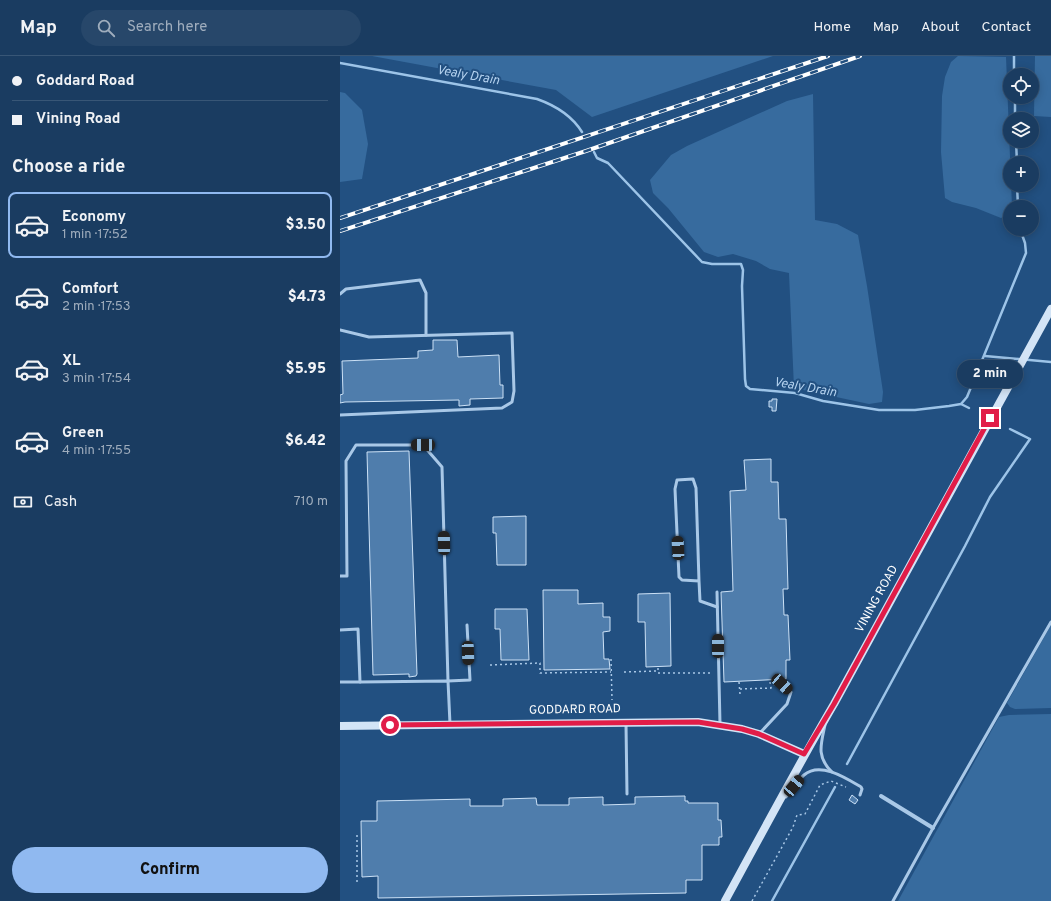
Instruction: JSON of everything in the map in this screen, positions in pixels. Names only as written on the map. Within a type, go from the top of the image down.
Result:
[{"type":"main road","name":"VINING ROAD","points":[[725,901],[777,807],[804,754],[828,714],[1051,309]]},
{"type":"main road","name":"GODDARD ROAD","points":[[343,726],[698,722],[720,724],[759,734],[804,754]]},
{"type":"main road","points":[[340,731],[343,726]]},
{"type":"street","points":[[881,796],[933,828]]},
{"type":"lane","points":[[340,294],[346,289],[420,280],[426,293],[426,335]]},
{"type":"lane","points":[[340,330],[368,337],[512,333],[514,391],[512,402],[502,408],[340,415]]},
{"type":"lane","points":[[340,576],[347,576],[346,461],[356,445],[423,445],[442,467],[450,724]]},
{"type":"lane","points":[[699,581],[682,580],[679,577],[675,489],[677,480],[693,479],[696,488],[700,600],[717,607]]},
{"type":"lane","points":[[717,592],[720,724]]},
{"type":"lane","points":[[893,901],[1051,622]]},
{"type":"lane","points":[[340,682],[470,680],[467,625]]},
{"type":"lane","points":[[340,630],[358,629],[360,682]]},
{"type":"lane","points":[[759,734],[787,704],[791,692],[782,684]]},
{"type":"lane","points":[[828,714],[820,749],[825,763],[832,772]]},
{"type":"lane","points":[[626,722],[627,794]]},
{"type":"lane","points":[[777,807],[806,774],[817,770],[832,772],[861,787],[862,791],[860,795]]},
{"type":"path","points":[[611,659],[612,700]]},
{"type":"path","points":[[490,665],[540,663],[540,673],[611,672]]},
{"type":"path","points":[[624,672],[658,671],[658,673],[718,673]]},
{"type":"path","points":[[739,682],[740,694]]},
{"type":"path","points":[[770,682],[771,688]]},
{"type":"path","points":[[740,689],[771,688],[774,685]]},
{"type":"path","points":[[752,901],[797,815],[804,814],[820,785],[831,781],[846,787]]},
{"type":"path","points":[[356,835],[357,884]]},
{"type":"shaded area","points":[[372,56],[773,56],[592,117],[556,90]]},
{"type":"shaded area","points":[[958,56],[1006,57],[1006,68],[1003,68],[1003,104],[1008,104],[1008,112],[1003,112],[1003,148],[1010,148],[1010,156],[1003,156],[1003,192],[1011,192],[1012,200],[1003,200],[1003,217],[1001,218],[976,208],[952,202],[945,198],[941,152],[942,96],[945,77],[951,62]]},
{"type":"shaded area","points":[[1035,56],[1051,56],[1051,117],[1039,116],[1039,112],[1034,112],[1034,104],[1039,104],[1039,68],[1035,68]]},
{"type":"shaded area","points":[[340,92],[345,93],[362,110],[368,144],[362,179],[340,182]]},
{"type":"shaded area","points":[[813,94],[815,220],[837,224],[858,235],[883,392],[882,402],[869,404],[794,388],[789,273],[770,269],[756,261],[733,254],[718,257],[704,252],[668,208],[653,193],[650,180],[671,155],[687,146],[787,101]]},
{"type":"shaded area","points":[[1051,625],[1051,708],[1015,709],[1010,707],[1007,703]]},
{"type":"shaded area","points":[[1051,714],[1051,901],[898,901],[999,717],[1009,715]]},
{"type":"building","points":[[433,340],[457,340],[458,357],[499,355],[500,385],[503,385],[503,398],[470,399],[470,405],[459,406],[459,400],[340,403],[340,395],[343,394],[342,361],[418,358],[418,351],[433,350]]},
{"type":"building","points":[[772,399],[777,399],[776,411],[772,411],[772,407],[769,407],[769,401],[772,401]]},
{"type":"building","points":[[409,451],[417,674],[416,676],[409,677],[409,674],[373,675],[367,452]]},
{"type":"building","points":[[771,459],[771,482],[778,482],[779,519],[786,519],[788,589],[783,589],[784,615],[788,615],[790,660],[786,660],[786,679],[724,682],[721,592],[733,591],[730,491],[746,490],[744,460]]},
{"type":"building","points":[[526,516],[526,565],[497,565],[496,533],[493,533],[493,517]]},
{"type":"building","points":[[543,590],[578,590],[578,604],[603,603],[603,617],[610,617],[610,631],[603,632],[604,659],[609,659],[610,669],[544,670]]},
{"type":"building","points":[[670,593],[671,666],[646,667],[645,622],[638,622],[638,594]]},
{"type":"building","points":[[495,609],[527,609],[529,660],[501,660],[500,629],[495,629]]},
{"type":"building","points":[[852,795],[858,800],[855,804],[849,800]]},
{"type":"building","points":[[685,796],[685,801],[688,801],[688,803],[718,803],[718,820],[721,820],[722,837],[719,837],[719,845],[702,845],[702,880],[686,880],[686,893],[378,898],[378,876],[362,877],[361,821],[377,821],[377,801],[470,799],[470,806],[503,806],[503,799],[536,798],[537,805],[569,805],[569,798],[603,797],[603,805],[635,804],[635,797]]},
{"type":"waterway","points":[[1014,56],[1014,68]]},
{"type":"waterway","name":"Vealy Drain","points":[[340,63],[537,99],[550,104],[568,116],[582,132]]},
{"type":"waterway","points":[[1015,104],[1015,112]]},
{"type":"waterway","points":[[1016,148],[1017,156]]},
{"type":"waterway","name":"Vealy Drain","points":[[594,152],[597,158],[608,163],[702,262],[712,264],[741,264],[743,270],[742,286],[745,379],[746,386],[750,389],[795,393],[823,401],[879,410],[915,410],[961,404],[967,397],[1026,253],[1022,236]]},
{"type":"waterway","points":[[1017,192],[1018,200]]},
{"type":"waterway","name":"Vealy Drain","points":[[985,356],[1051,362]]},
{"type":"waterway","points":[[961,404],[969,408]]},
{"type":"waterway","points":[[847,764],[990,497],[1030,439],[1010,429]]},
{"type":"waterway","points":[[772,901],[835,787]]},
{"type":"railway","points":[[340,218],[828,56]]},
{"type":"railway","points":[[340,231],[586,151],[860,56]]},
{"type":"route","points":[[390,725],[673,721],[698,722],[720,724],[759,734],[783,743],[804,754],[834,704],[990,418]]}]
